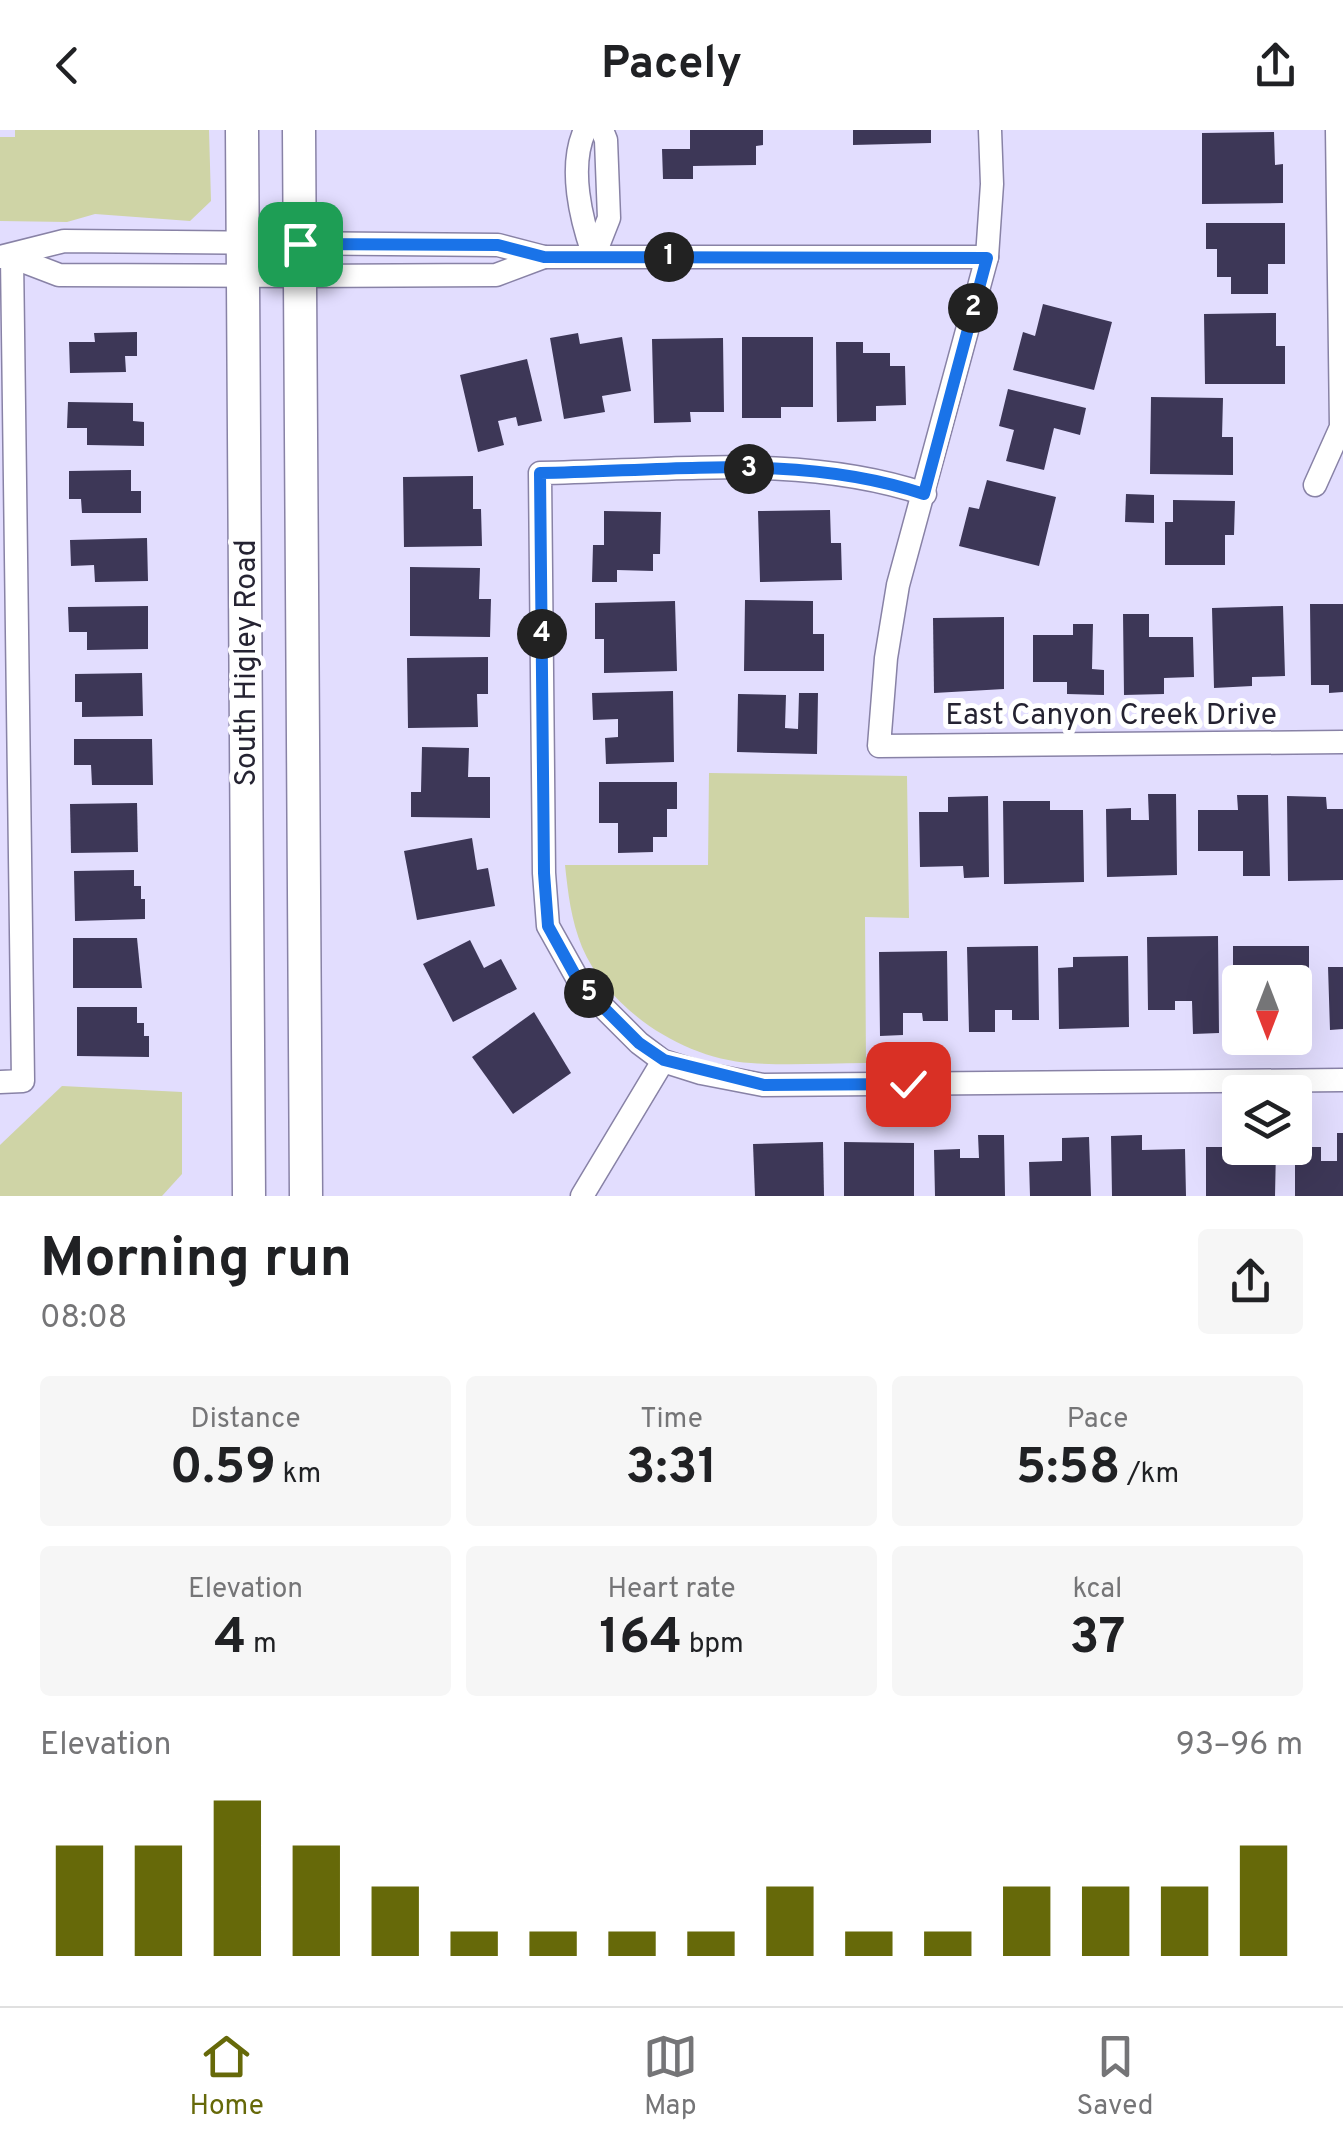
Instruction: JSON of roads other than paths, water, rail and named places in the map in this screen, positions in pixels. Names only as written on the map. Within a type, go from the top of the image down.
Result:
[{"type":"main road","name":"South Higley Road","points":[[242,130],[249,1196]]},
{"type":"main road","name":"South Higley Road","points":[[299,130],[306,1196]]},
{"type":"street","points":[[585,130],[579,142],[580,216],[594,256]]},
{"type":"street","points":[[594,256],[608,218],[606,140],[602,130]]},
{"type":"street","points":[[990,130],[992,184],[987,258],[924,494],[881,479],[814,468],[540,473],[544,873],[548,926],[580,984],[639,1043],[664,1060],[764,1085],[1343,1080]]},
{"type":"street","points":[[1315,486],[1341,427],[1337,130]]},
{"type":"street","points":[[6,257],[64,241],[242,260],[300,260],[496,275],[544,257]]},
{"type":"street","points":[[6,257],[59,275],[498,245],[544,257],[987,258]]},
{"type":"street","points":[[6,257],[12,1081]]},
{"type":"street","name":"East Canyon Creek Drive","points":[[924,494],[898,585],[879,746],[1343,742]]},
{"type":"street","points":[[582,1196],[664,1060]]}]
